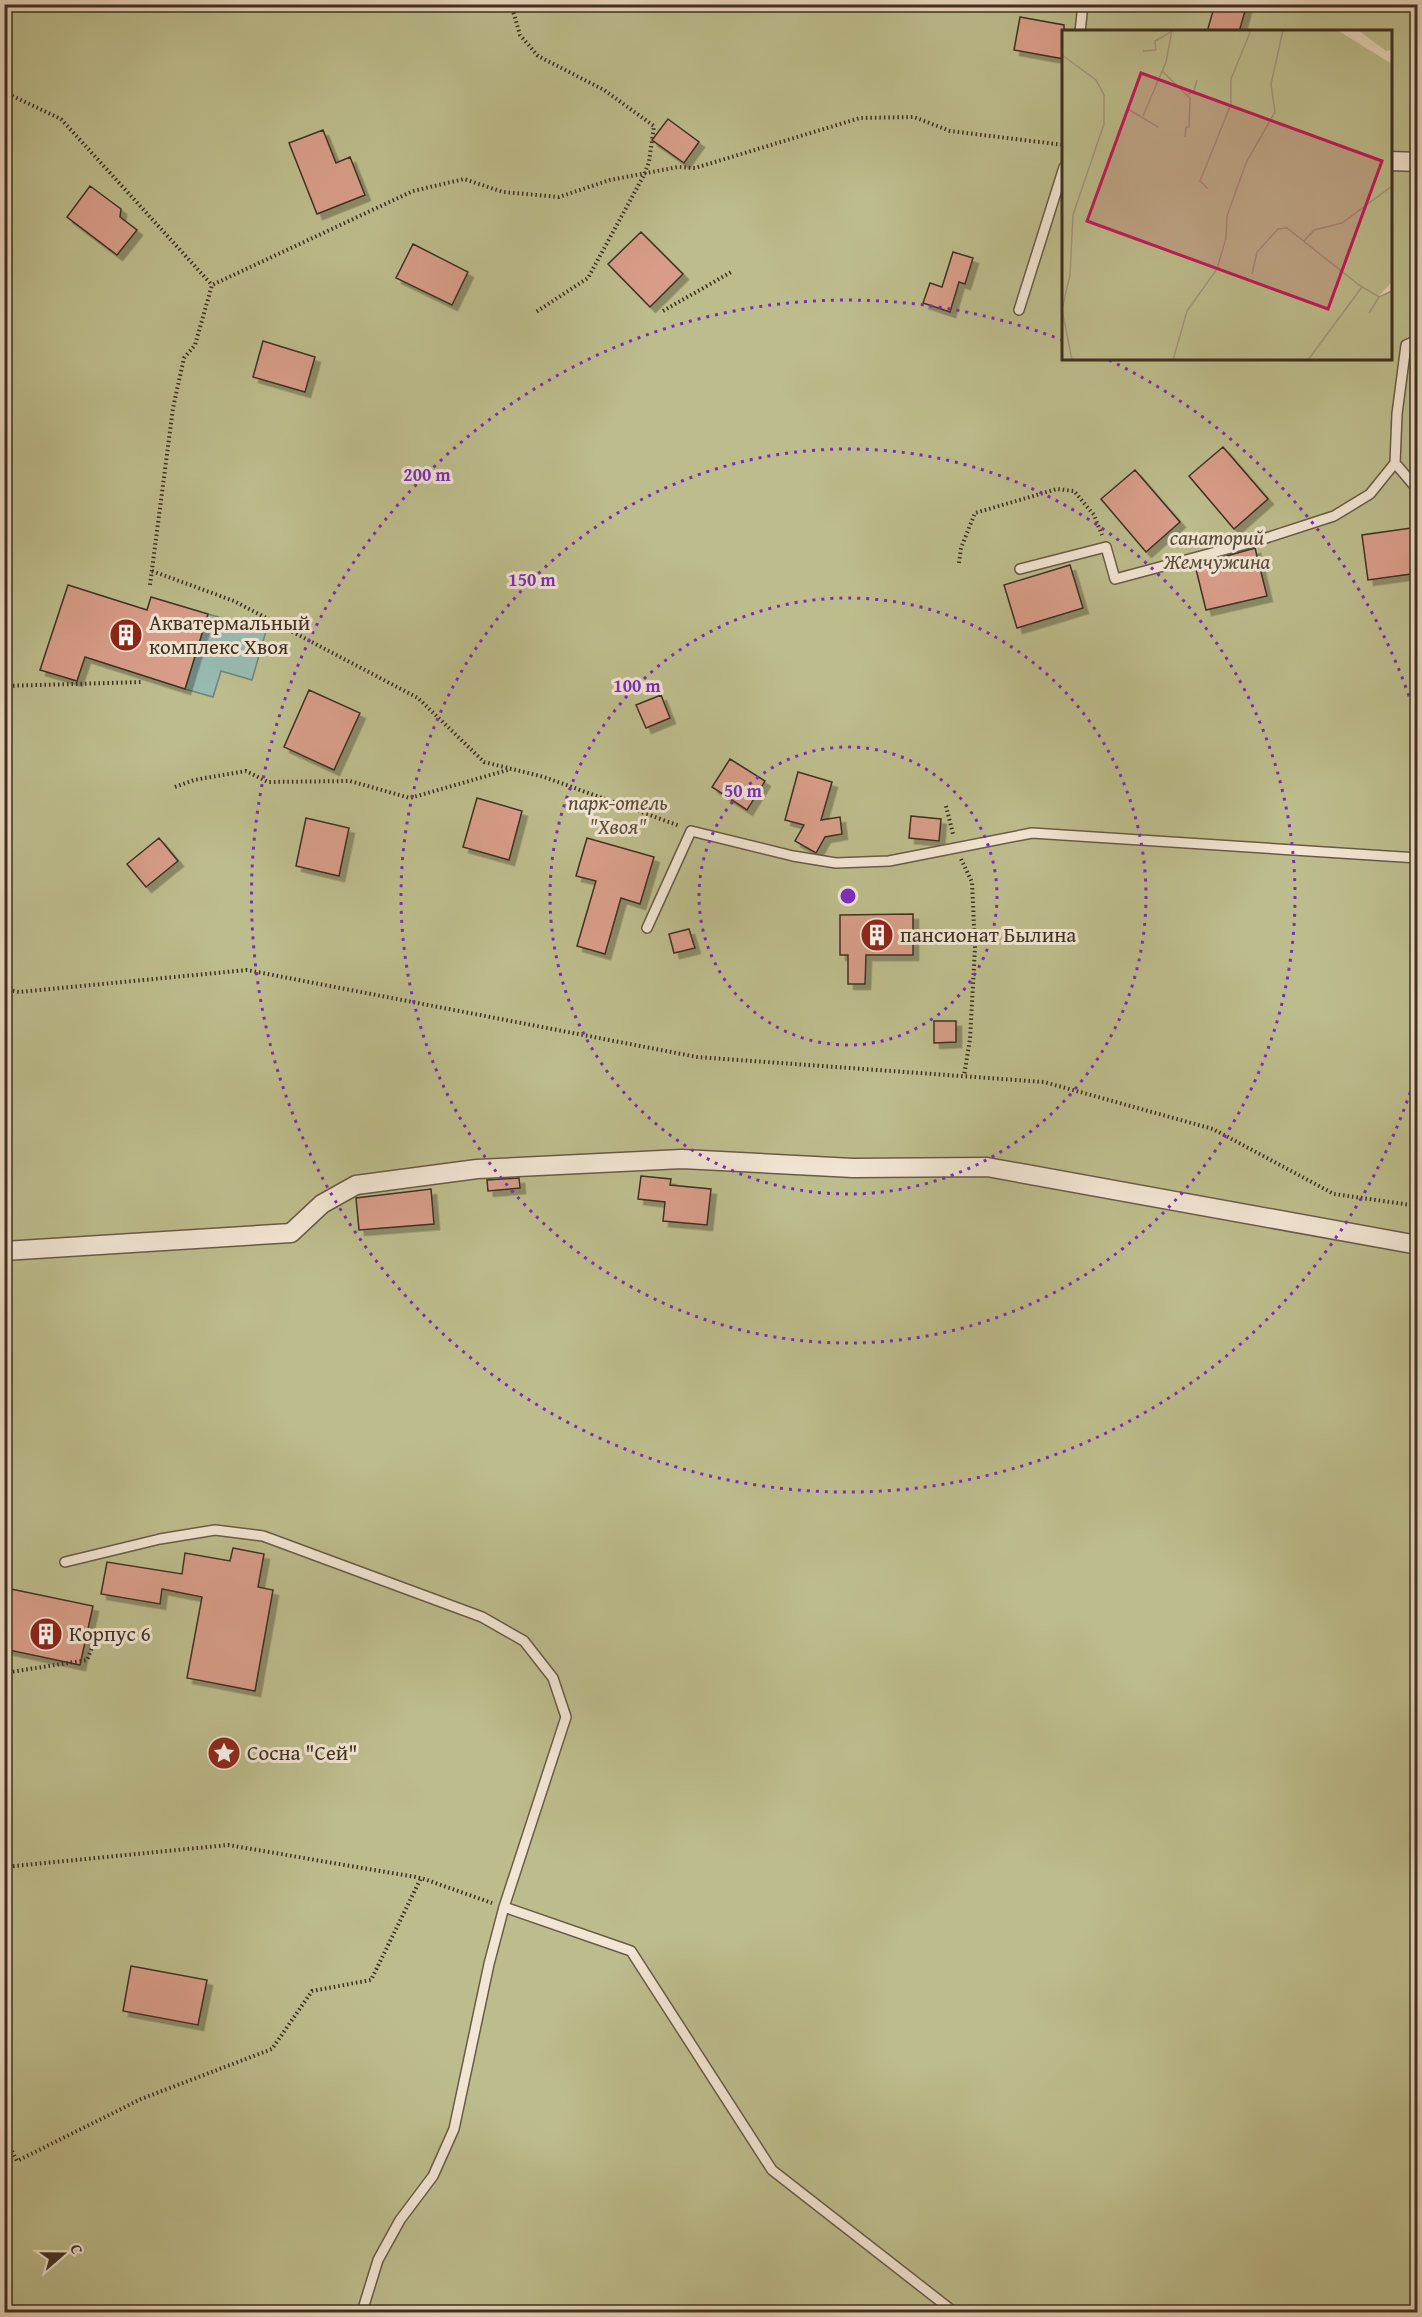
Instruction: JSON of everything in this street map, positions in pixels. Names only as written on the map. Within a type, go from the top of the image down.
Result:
[{"type":"street","points":[[1392,161],[1418,162]]},
{"type":"street","points":[[4,1251],[291,1233],[322,1204],[356,1185],[477,1168],[682,1159],[853,1168],[987,1167],[1418,1245]]},
{"type":"lane","points":[[1080,30],[1083,4]]},
{"type":"lane","points":[[1019,310],[1062,173]]},
{"type":"lane","points":[[1020,568],[1106,547],[1115,579],[1257,541],[1334,516],[1370,494],[1395,463],[1397,414],[1406,345],[1418,340]]},
{"type":"lane","points":[[1395,463],[1418,490]]},
{"type":"lane","points":[[647,928],[692,831],[793,856],[836,863],[889,861],[1032,833],[1418,858]]},
{"type":"lane","points":[[65,1562],[160,1539],[215,1530],[263,1536],[482,1617],[524,1641],[554,1678],[566,1717],[504,1907],[489,1964],[454,2129],[433,2176],[400,2220],[378,2260],[362,2313]]},
{"type":"lane","points":[[504,1907],[631,1951],[772,2170],[954,2313]]},
{"type":"path","points":[[511,4],[520,35],[538,56],[604,90],[654,126],[649,162],[644,175],[588,278],[536,312]]},
{"type":"path","points":[[4,92],[61,119],[212,285]]},
{"type":"path","points":[[150,585],[173,408],[184,358],[195,345],[212,285],[413,191],[464,179],[503,192],[559,197],[610,180],[678,167],[695,168],[860,118],[914,117],[950,131],[1062,145]]},
{"type":"path","points":[[663,311],[733,271]]},
{"type":"path","points":[[959,563],[961,548],[975,513],[1057,489],[1074,491],[1094,515],[1106,547]]},
{"type":"path","points":[[152,571],[234,601],[418,698],[484,762],[544,777],[646,812],[692,831]]},
{"type":"path","points":[[4,687],[143,682]]},
{"type":"path","points":[[175,787],[194,780],[246,771],[268,782],[350,781],[410,798],[512,769]]},
{"type":"path","points":[[946,806],[957,849],[972,882],[975,948],[970,1038],[964,1076]]},
{"type":"path","points":[[4,989],[19,992],[247,970],[697,1057],[1044,1082],[1213,1129],[1334,1194],[1418,1206]]},
{"type":"path","points":[[4,1673],[87,1660],[97,1636]]},
{"type":"path","points":[[4,1867],[228,1845],[421,1878],[504,1907]]},
{"type":"path","points":[[4,2135],[17,2161],[141,2099],[272,2049],[312,1991],[371,1980],[421,1878]]},
{"type":"green space","points":[[5,5],[1417,5],[1417,2312],[5,2312]]},
{"type":"water","points":[[208,614],[266,631],[252,680],[221,671],[213,697],[185,689]]},
{"type":"building","points":[[1215,4],[1247,4],[1240,30],[1208,30]]},
{"type":"building","points":[[1020,17],[1064,25],[1062,59],[1014,50]]},
{"type":"building","points":[[668,119],[699,142],[684,163],[652,140]]},
{"type":"building","points":[[323,130],[336,163],[350,157],[365,195],[317,214],[289,143]]},
{"type":"building","points":[[90,186],[121,209],[120,217],[137,230],[117,255],[67,217]]},
{"type":"building","points":[[641,232],[683,274],[650,307],[608,264]]},
{"type":"building","points":[[413,244],[468,272],[452,305],[396,278]]},
{"type":"building","points":[[953,252],[973,258],[965,284],[959,282],[950,312],[923,303],[930,283],[942,287]]},
{"type":"building","points":[[263,341],[315,357],[305,392],[253,377]]},
{"type":"building","points":[[1223,447],[1268,499],[1234,529],[1189,476]]},
{"type":"building","points":[[1135,470],[1180,522],[1146,552],[1101,499]]},
{"type":"building","points":[[1418,527],[1418,573],[1368,580],[1362,535]]},
{"type":"building","points":[[1255,548],[1267,596],[1206,610],[1195,565]]},
{"type":"building","points":[[1070,565],[1083,608],[1017,628],[1004,585]]},
{"type":"building","name":"Акватермальный комплекс Хвоя","points":[[68,585],[147,610],[151,597],[208,614],[185,689],[85,657],[77,681],[40,670]]},
{"type":"building","points":[[309,690],[360,713],[334,770],[284,747]]},
{"type":"building","points":[[661,695],[670,718],[646,728],[636,705]]},
{"type":"building","points":[[730,759],[765,781],[747,810],[712,787]]},
{"type":"building","points":[[798,772],[832,782],[821,820],[840,817],[842,834],[825,837],[816,853],[795,841],[804,825],[785,820]]},
{"type":"building","points":[[477,798],[522,811],[509,860],[463,847]]},
{"type":"building","points":[[911,816],[941,819],[939,841],[909,838]]},
{"type":"building","points":[[306,818],[349,828],[339,876],[296,866]]},
{"type":"building","points":[[159,838],[178,861],[146,887],[127,864]]},
{"type":"building","points":[[587,838],[654,857],[640,904],[621,898],[605,954],[577,946],[596,881],[576,876]]},
{"type":"building","name":"пансионат Былина","points":[[913,914],[913,955],[866,955],[865,984],[848,984],[848,955],[840,955],[840,915]]},
{"type":"building","points":[[689,929],[695,948],[674,953],[669,934]]},
{"type":"building","points":[[934,1021],[956,1021],[956,1042],[934,1043]]},
{"type":"building","points":[[641,1176],[671,1179],[670,1185],[711,1189],[707,1225],[663,1221],[665,1202],[638,1199]]},
{"type":"building","points":[[519,1178],[520,1188],[488,1191],[487,1180]]},
{"type":"building","points":[[431,1189],[434,1224],[359,1230],[356,1198]]},
{"type":"building","points":[[233,1548],[264,1554],[258,1587],[273,1590],[255,1691],[187,1678],[202,1597],[162,1589],[160,1604],[101,1594],[107,1562],[182,1574],[185,1553],[230,1561]]},
{"type":"building","name":"Корпус 6","points":[[11,1589],[93,1606],[80,1665],[4,1649],[4,1619]]},
{"type":"building","points":[[131,1966],[207,1980],[198,2025],[123,2011]]},
{"type":"place","name":"Акватермальный комплекс Хвоя","points":[[126,635]]},
{"type":"place","name":"пансионат Былина","points":[[877,935]]},
{"type":"place","name":"Корпус 6","points":[[46,1634]]},
{"type":"place","name":"Сосна \"Сей\"","points":[[224,1753]]},
{"type":"park label","name":"санаторий Жемчужина","points":[[1217,550]]},
{"type":"park label","name":"парк-отель \"Хвоя\"","points":[[618,815]]}]
